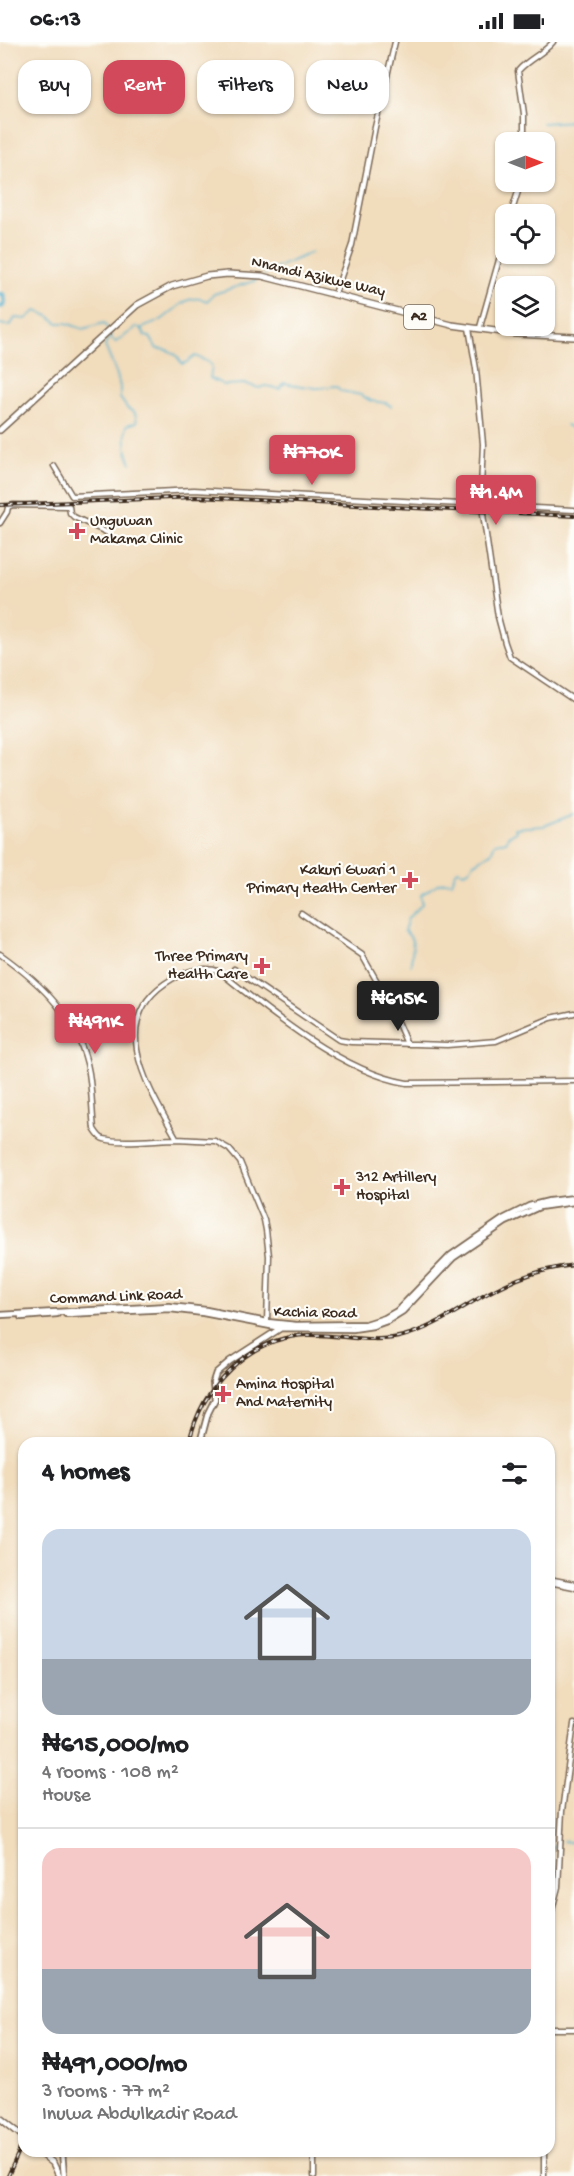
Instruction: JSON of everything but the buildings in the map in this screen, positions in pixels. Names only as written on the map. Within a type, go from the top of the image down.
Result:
[{"type":"highway","name":"Nnamdi Azikwe Way","points":[[2,426],[131,306],[177,281],[210,273],[244,271],[272,274],[444,320],[520,332],[574,336]]},
{"type":"highway","name":"Nnamdi Azikwe Way","points":[[2,426],[137,305],[172,286],[207,276],[236,274],[268,277],[469,328],[537,336],[574,336]]},
{"type":"highway","points":[[0,2120],[18,2134]]},
{"type":"highway","points":[[49,2157],[55,2161],[61,2176]]},
{"type":"main road","points":[[336,291],[352,245],[375,127],[395,42]]},
{"type":"main road","points":[[524,132],[518,71],[553,42]]},
{"type":"main road","points":[[480,327],[498,264]]},
{"type":"main road","points":[[469,328],[476,369],[483,444],[482,507],[498,617],[510,657],[574,700]]},
{"type":"main road","points":[[54,466],[72,496],[194,490],[482,507],[574,510]]},
{"type":"main road","points":[[0,523],[8,512],[8,507],[13,505],[69,506],[70,513],[74,517],[108,533],[109,539]]},
{"type":"main road","points":[[301,913],[362,955],[387,999],[407,1044]]},
{"type":"main road","points":[[0,954],[17,966],[58,1005],[77,1037],[88,1071],[94,1129],[99,1136],[104,1139],[120,1140],[215,1141],[229,1149],[240,1162],[266,1230],[269,1256],[266,1324]]},
{"type":"main road","points":[[177,1139],[142,1075],[135,1040],[143,1009],[156,991],[176,977],[201,969],[220,972],[265,1008],[344,1060],[374,1075],[407,1083],[574,1081]]},
{"type":"main road","points":[[234,969],[339,1040],[351,1042],[447,1045],[496,1041],[551,1018],[574,1013]]},
{"type":"main road","name":"Kachia Road","points":[[266,1324],[354,1326],[380,1320],[406,1304],[456,1251],[503,1219],[529,1206],[549,1201],[574,1200]]},
{"type":"main road","name":"Kachia Road","points":[[266,1324],[281,1328],[353,1329],[387,1321],[408,1307],[453,1258],[506,1222],[539,1207],[574,1200]]},
{"type":"main road","name":"Command Link Road","points":[[0,1316],[170,1309],[266,1324]]},
{"type":"main road","name":"Kachia Road","points":[[201,1437],[206,1417],[215,1399],[213,1382],[216,1373],[263,1339],[266,1324]]},
{"type":"main road","points":[[263,1339],[281,1328]]},
{"type":"main road","points":[[555,1581],[574,1585]]},
{"type":"main road","points":[[555,1899],[558,1887],[562,1810],[574,1724]]},
{"type":"main road","points":[[555,2029],[574,2029]]},
{"type":"main road","points":[[61,2176],[62,2157]]},
{"type":"main road","points":[[314,2176],[315,2157]]},
{"type":"main road","points":[[544,2157],[544,2176]]},
{"type":"waterway","points":[[542,123],[574,121]]},
{"type":"waterway","points":[[264,275],[311,252]]},
{"type":"waterway","points":[[143,328],[167,316],[187,300],[207,301],[214,294],[260,277]]},
{"type":"waterway","points":[[0,294],[3,294],[5,302],[0,307]]},
{"type":"waterway","points":[[0,324],[10,326],[15,318],[26,319],[36,311],[49,316],[58,323],[66,323],[83,329],[104,323],[107,328]]},
{"type":"waterway","points":[[110,332],[112,340],[116,342],[137,327],[142,329],[157,349],[172,352],[182,364],[195,356],[208,362],[212,366],[210,378],[224,385],[246,384],[259,388],[266,386],[280,389],[284,383],[317,388],[336,386],[341,391],[361,395],[371,401],[391,406]]},
{"type":"waterway","points":[[110,333],[105,346],[117,375],[120,398],[127,408],[135,413],[137,422],[127,425],[126,430],[126,449],[131,463]]},
{"type":"waterway","points":[[566,425],[574,429]]},
{"type":"waterway","points":[[411,965],[412,942],[404,931],[408,918],[422,904],[421,895],[440,883],[452,882],[458,870],[464,872],[469,870],[474,863],[491,853],[495,843],[507,841],[508,836],[516,832],[515,828],[544,826],[574,814]]},
{"type":"waterway","points":[[555,1845],[558,1841]]},
{"type":"waterway","points":[[563,1841],[574,1843]]},
{"type":"waterway","points":[[571,2025],[574,2011]]},
{"type":"railway","points":[[0,505],[196,497],[574,516]]},
{"type":"railway","points":[[191,1437],[204,1403],[216,1385],[247,1355],[266,1345],[286,1338],[308,1335],[367,1339],[403,1336],[428,1327],[518,1279],[545,1270],[574,1265]]},
{"type":"railway","points":[[8,2176],[18,2154]]},
{"type":"place","name":"Unguwan Makama Clinic","points":[[77,531]]},
{"type":"place","name":"Kakuri Gwari 1 Primary Health Center","points":[[410,880]]},
{"type":"place","name":"Three Primary Health Care","points":[[262,966]]},
{"type":"place","name":"312 Artillery Hospital","points":[[342,1187]]},
{"type":"place","name":"Amina Hospital And Maternity","points":[[223,1394]]}]
